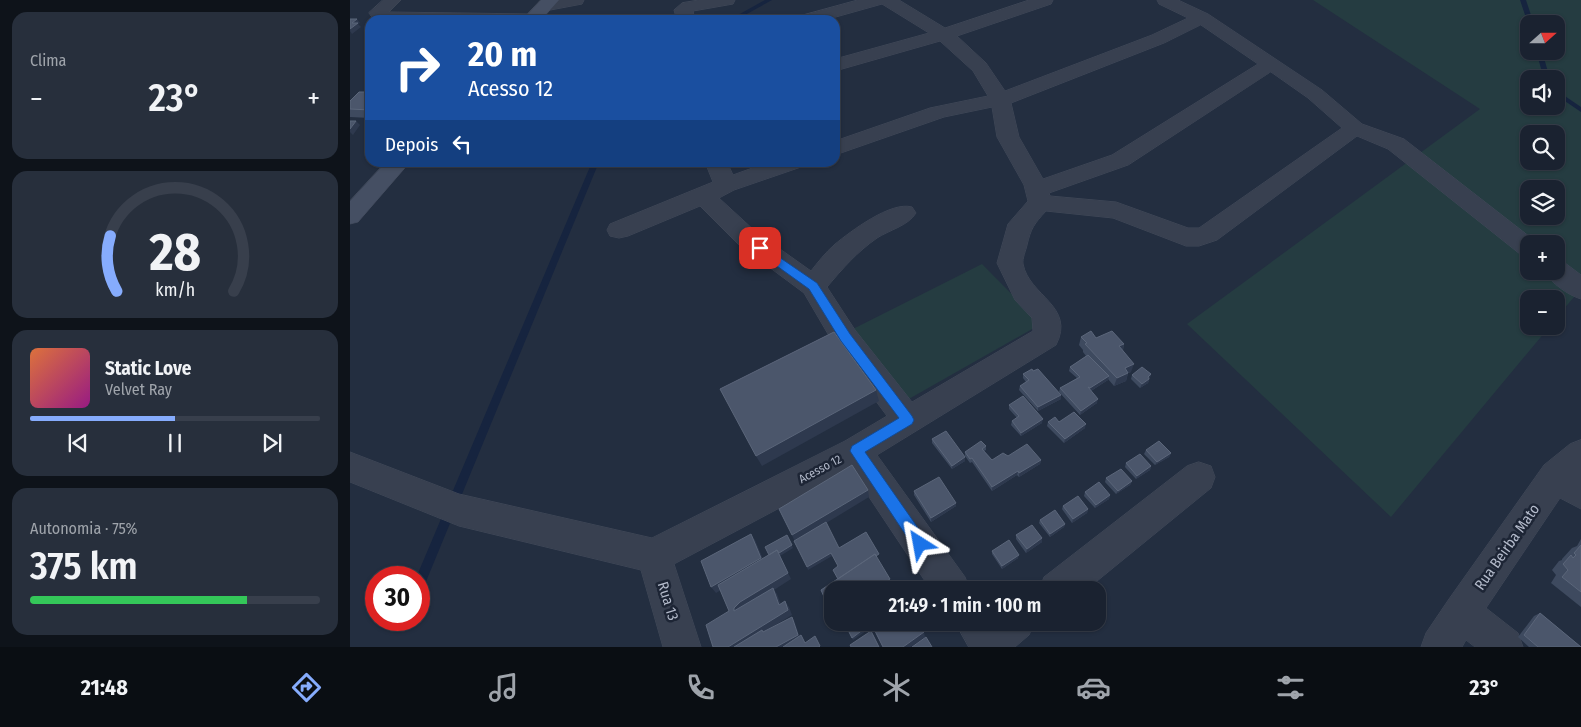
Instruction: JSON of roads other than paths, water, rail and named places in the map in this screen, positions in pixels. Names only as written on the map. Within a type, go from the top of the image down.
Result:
[{"type":"street","points":[[380,15],[378,13],[393,0]]},
{"type":"street","points":[[536,15],[548,3],[576,0]]},
{"type":"street","points":[[684,15],[683,10],[688,7],[728,0]]},
{"type":"street","points":[[824,15],[877,0]]},
{"type":"street","points":[[887,0],[945,34],[977,62],[1000,100],[1008,138],[1039,196]]},
{"type":"street","points":[[840,64],[945,34],[1045,0]]},
{"type":"street","points":[[1165,0],[1202,18],[1271,64],[1315,94],[1355,128],[1396,144],[1520,241]]},
{"type":"street","points":[[840,146],[952,108],[977,102],[1000,100],[1158,39],[1202,18]]},
{"type":"street","points":[[1039,196],[1120,160],[1271,64]]},
{"type":"street","points":[[1039,196],[1116,210],[1186,237],[1199,238],[1208,234],[1355,128]]},
{"type":"street","points":[[350,216],[394,167]]},
{"type":"street","points":[[619,230],[715,181],[772,167]]},
{"type":"street","points":[[715,181],[747,238],[813,286],[846,338],[908,420]]},
{"type":"street","name":"Acesso 12","points":[[654,556],[856,451],[1034,346],[1046,337],[1048,326],[1044,313],[1024,293],[1010,263],[1020,224],[1039,196]]},
{"type":"street","points":[[813,286],[842,252],[870,231],[904,212]]},
{"type":"street","points":[[1565,277],[1581,289]]},
{"type":"street","points":[[856,451],[946,581]]},
{"type":"street","points":[[350,467],[459,510],[654,556]]},
{"type":"street","name":"Rua Beirba Mato","points":[[1440,647],[1462,612],[1573,474]]},
{"type":"street","points":[[1068,581],[1199,477]]},
{"type":"street","name":"Rua 13","points":[[654,556],[682,647]]},
{"type":"street","points":[[1462,612],[1504,647]]},
{"type":"waterway","points":[[741,15],[769,0]]},
{"type":"waterway","points":[[1523,0],[1528,15]]},
{"type":"waterway","points":[[1542,60],[1544,70]]},
{"type":"waterway","points":[[1565,98],[1581,110]]},
{"type":"waterway","points":[[427,566],[594,167]]}]
